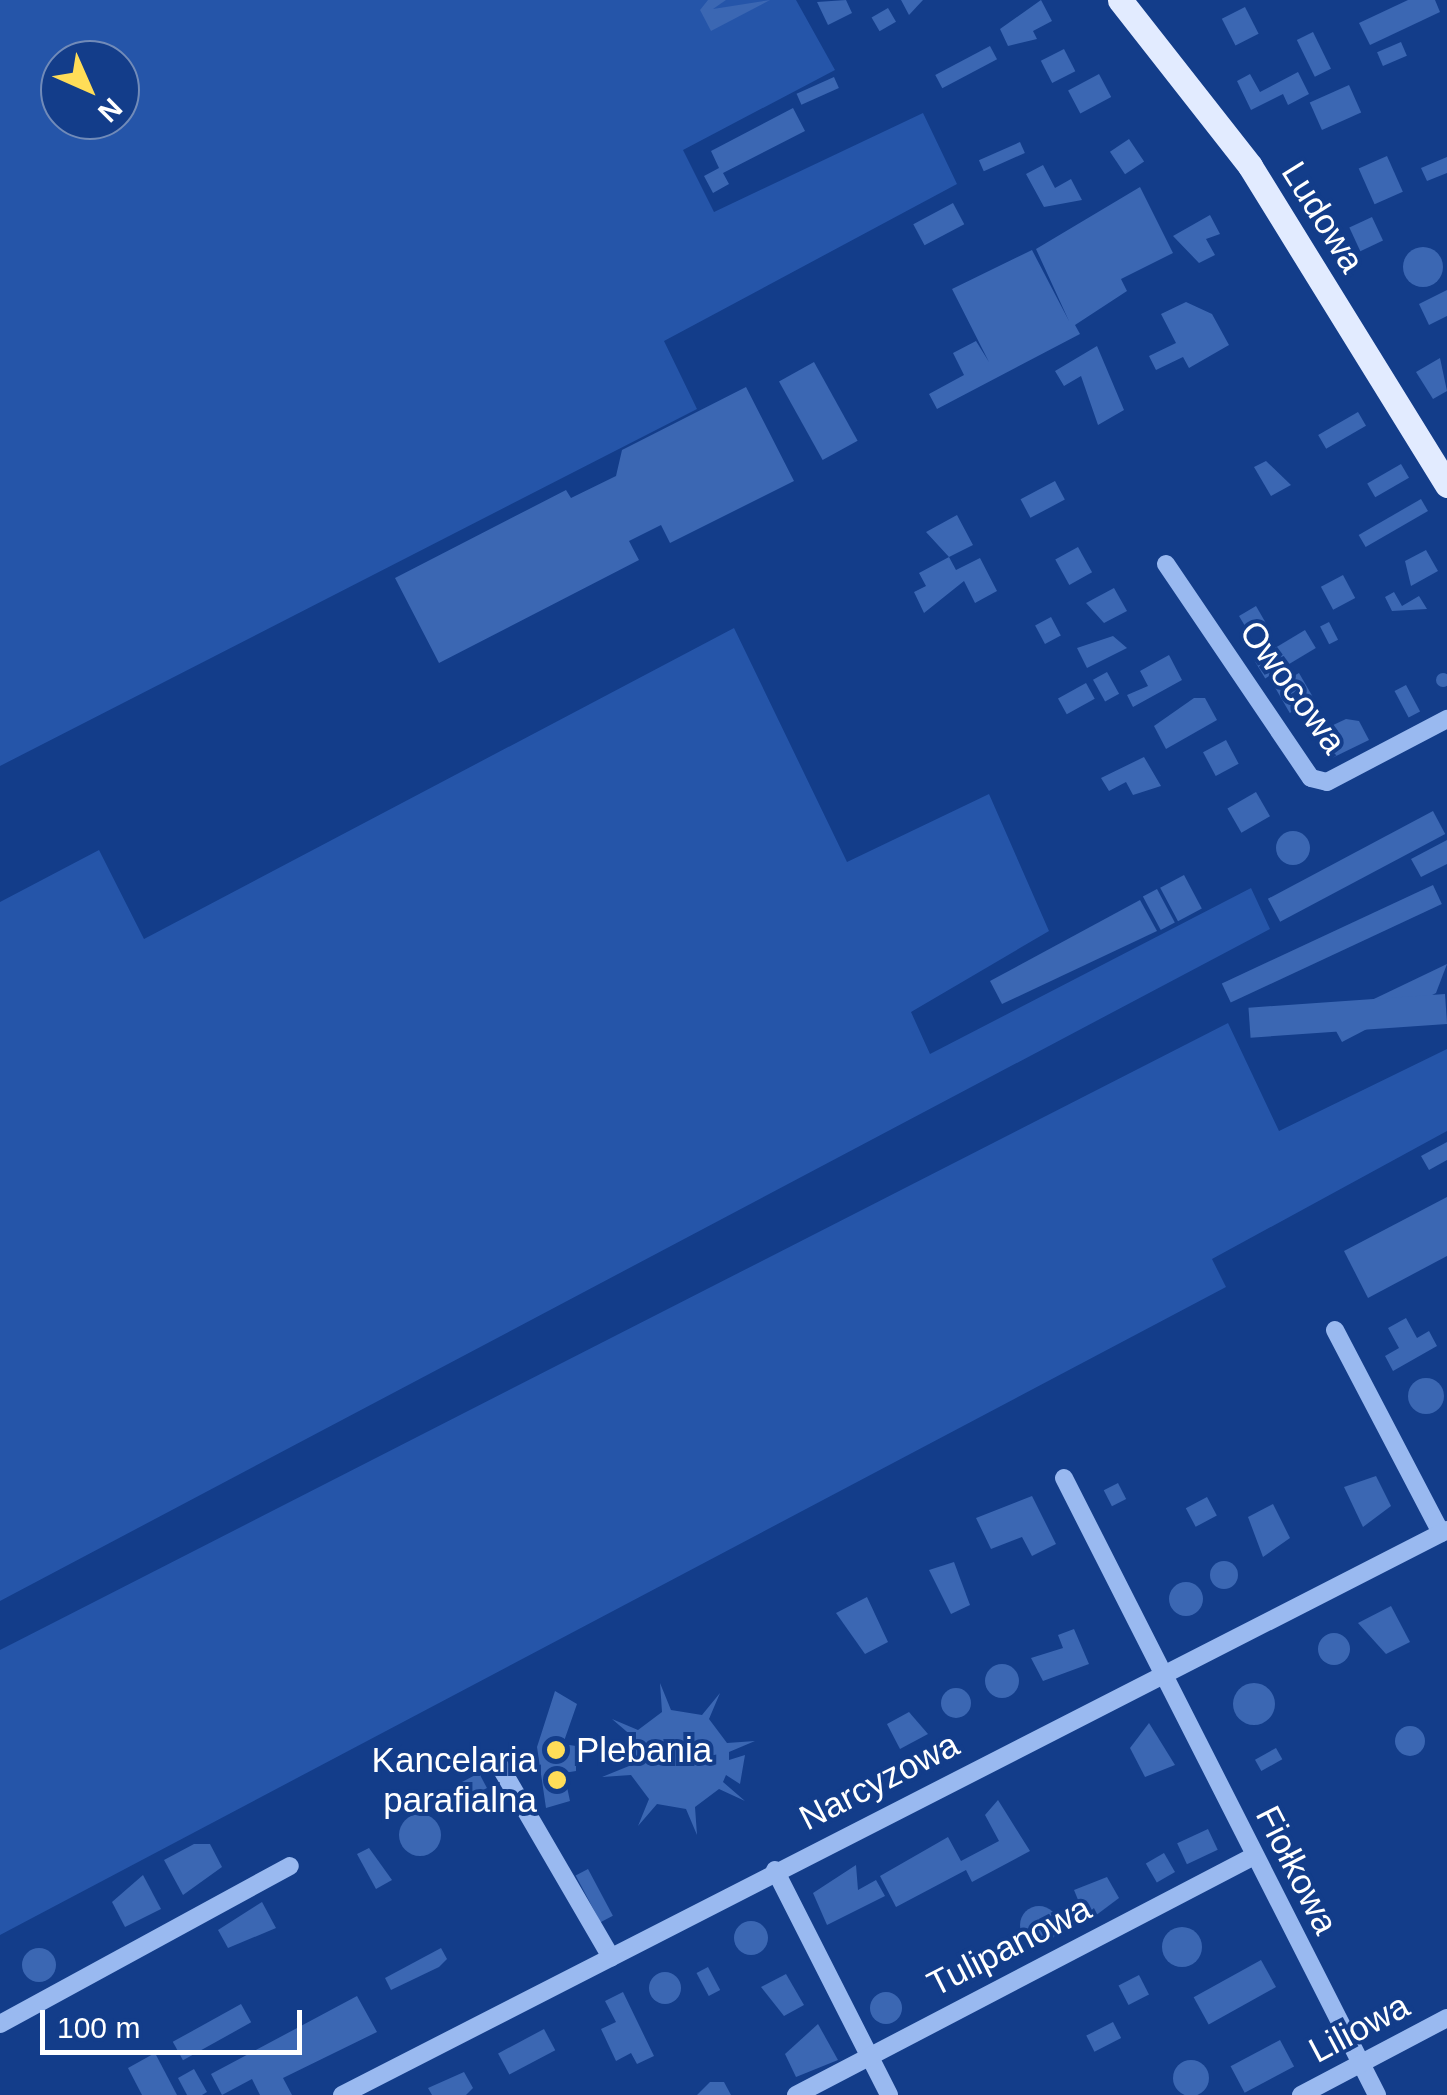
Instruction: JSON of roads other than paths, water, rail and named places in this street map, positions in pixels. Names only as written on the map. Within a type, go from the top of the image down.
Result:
[{"type":"main road","name":"Ludowa","points":[[1120,0],[1250,166],[1447,485]]},
{"type":"street","name":"Owocowa","points":[[1166,564],[1310,778],[1326,782],[1447,719]]},
{"type":"street","points":[[1335,1330],[1444,1531]]},
{"type":"street","name":"Fiołkowa","points":[[1064,1478],[1165,1673],[1252,1857],[1377,2095]]},
{"type":"street","name":"Narcyzowa","points":[[342,2095],[774,1870],[1444,1531]]},
{"type":"street","points":[[498,1764],[611,1957]]},
{"type":"street","name":"Tulipanowa","points":[[796,2095],[1252,1857]]},
{"type":"street","points":[[0,2024],[290,1866]]},
{"type":"street","points":[[774,1870],[889,2095]]},
{"type":"street","name":"Liliowa","points":[[1301,2095],[1447,2018]]},
{"type":"place","name":"Plebania","points":[[556,1750]]},
{"type":"place","name":"Kancelaria parafialna","points":[[557,1780]]}]
